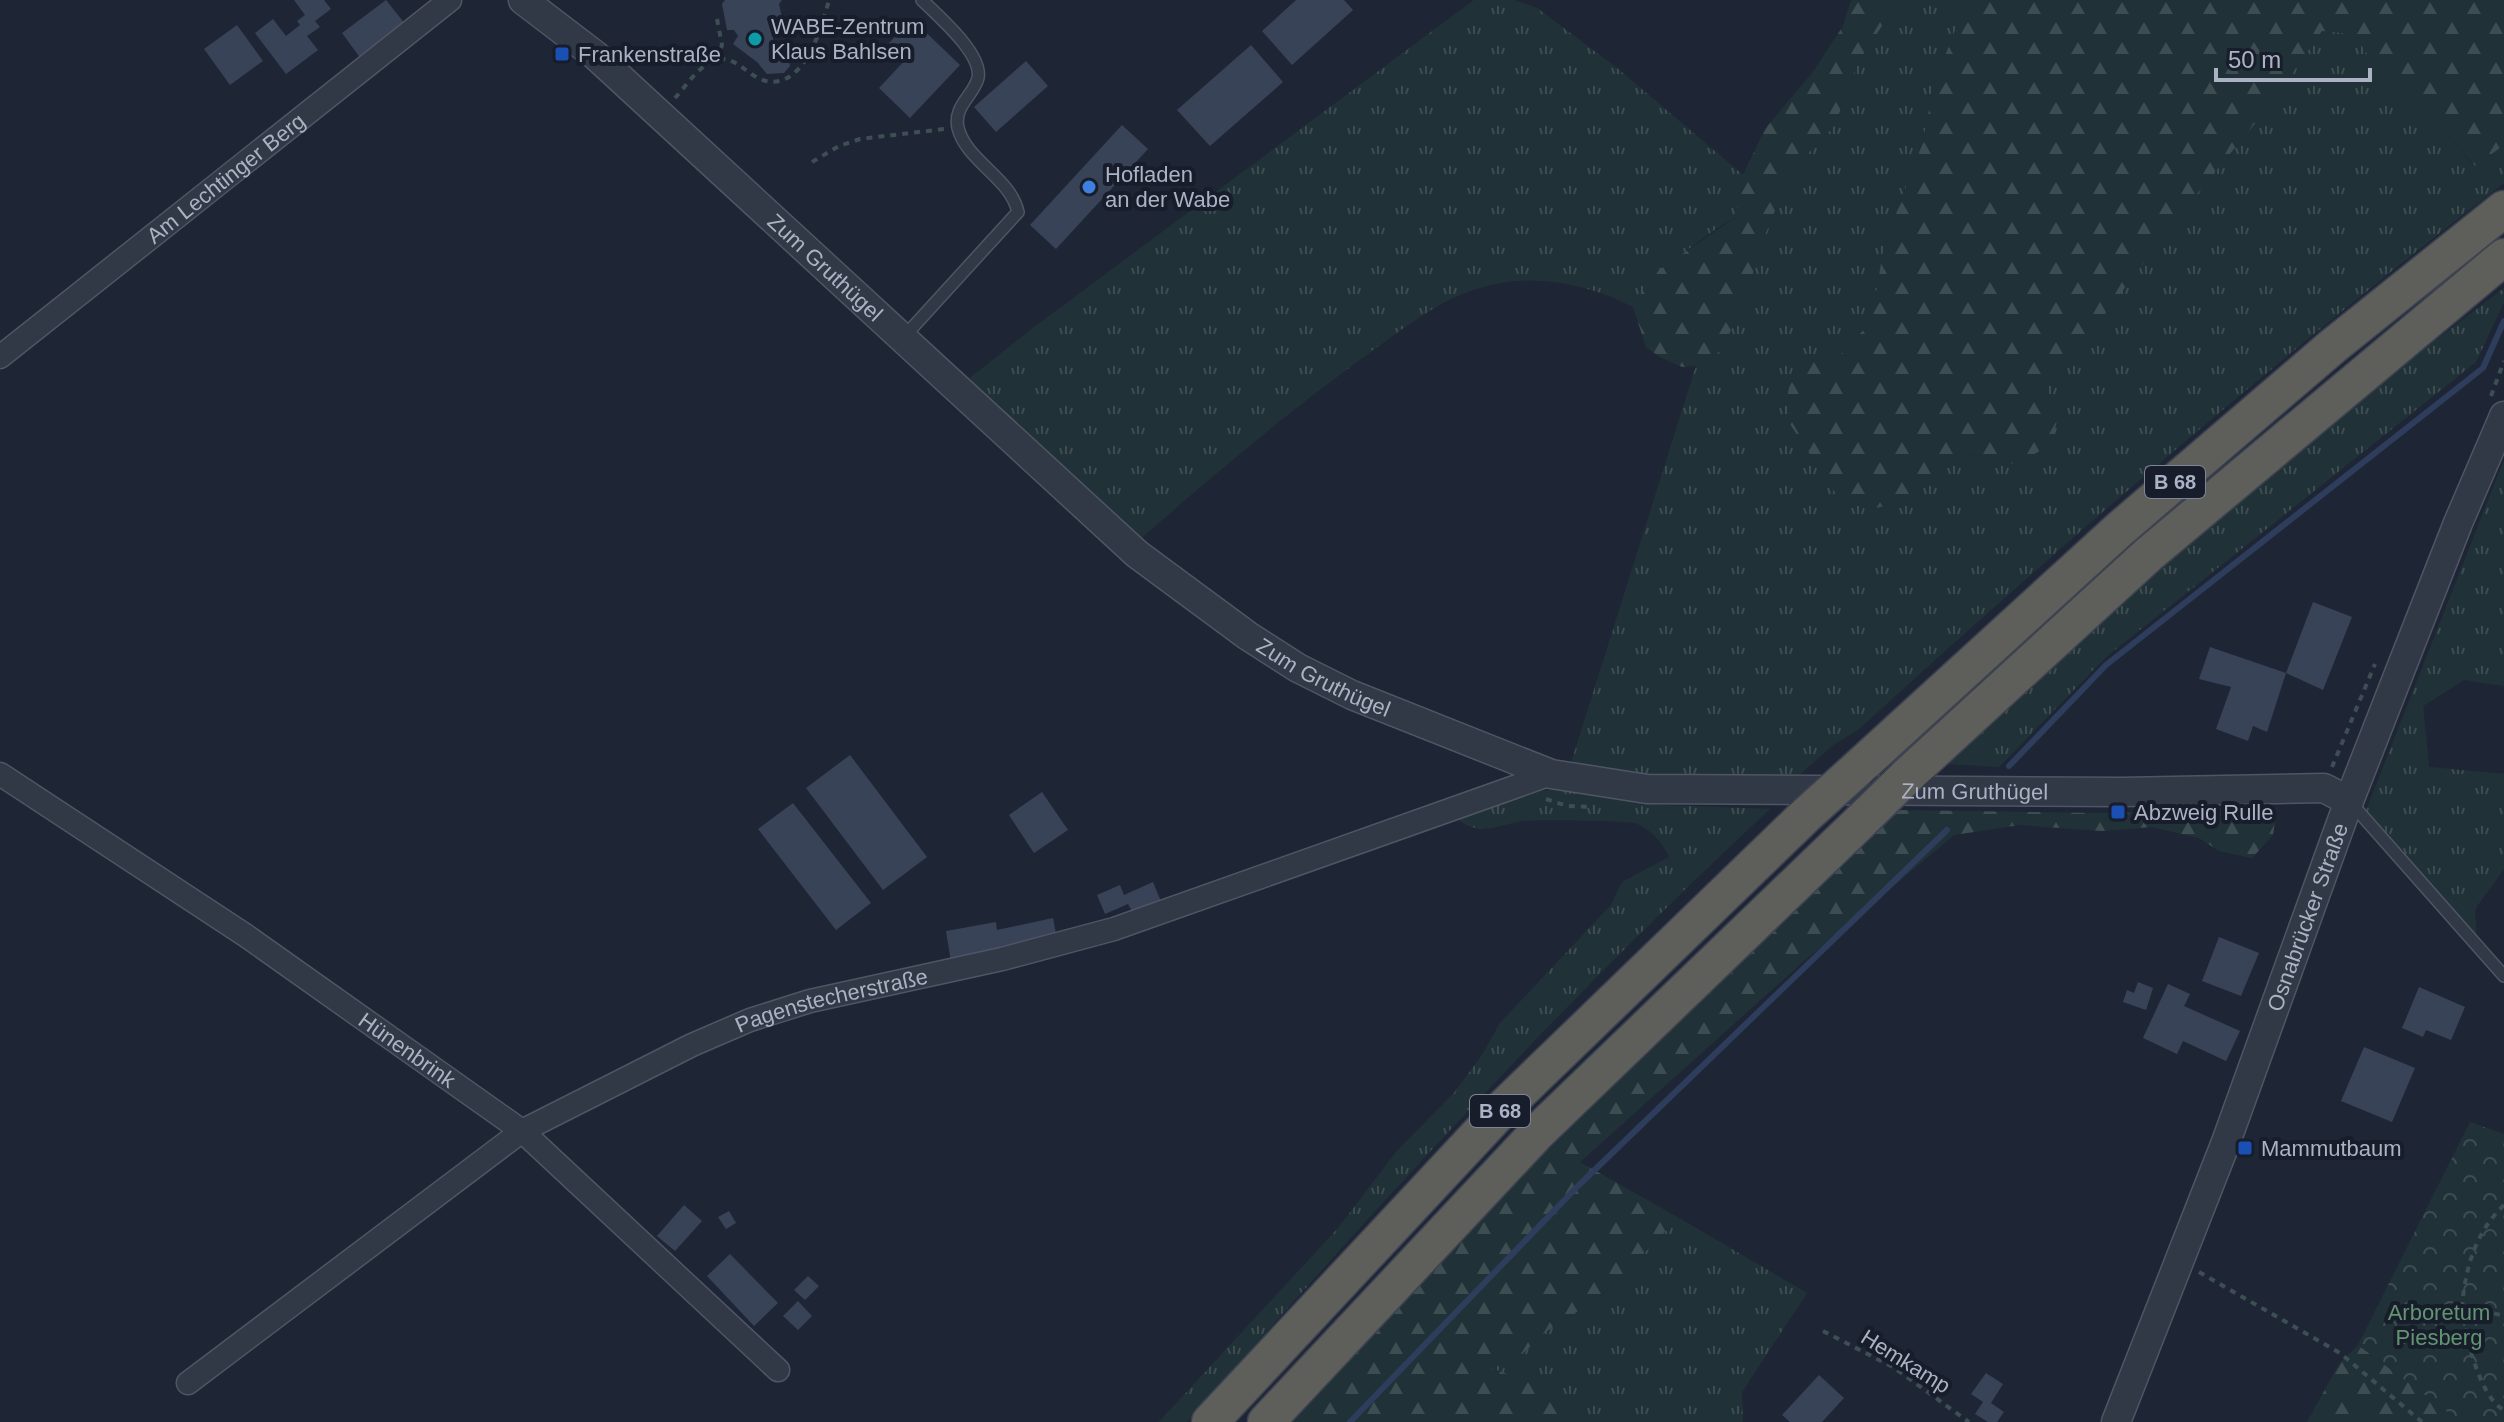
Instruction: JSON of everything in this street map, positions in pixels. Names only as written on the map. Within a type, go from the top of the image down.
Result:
[{"type":"highway","name":"B 68","points":[[1210,1422],[1504,1107],[1806,815],[2121,528],[2333,346],[2504,209]]},
{"type":"highway","name":"B 68","points":[[1266,1422],[1538,1132],[1909,774],[2149,554],[2504,257]]},
{"type":"street","name":"Am Lechtinger Berg","points":[[0,357],[450,0]]},
{"type":"street","name":"Zum Gruthügel","points":[[523,0],[595,55],[1137,554],[1248,636],[1298,668],[1352,695],[1551,774],[1647,789],[2122,792],[2324,788],[2349,801]]},
{"type":"street","name":"Osnabrücker Straße","points":[[2116,1422],[2179,1261],[2349,801],[2458,523],[2504,416]]},
{"type":"street","name":"Hünenbrink","points":[[0,774],[245,935],[522,1131],[778,1370]]},
{"type":"street","name":"Pagenstecherstraße","points":[[188,1383],[522,1131],[750,1020],[876,984],[1002,959],[1114,929],[1551,774]]},
{"type":"lane","points":[[902,340],[1018,212],[1008,188],[958,128],[962,105],[978,79],[977,62],[922,0]]},
{"type":"lane","points":[[2349,801],[2504,976]]},
{"type":"path","points":[[660,115],[703,67],[717,59],[729,60],[765,81],[780,80],[806,59],[819,39],[829,0]]},
{"type":"path","points":[[717,19],[722,45],[717,59]]},
{"type":"path","points":[[812,162],[839,146],[860,139],[958,128]]},
{"type":"path","points":[[1516,786],[1567,806],[1598,807]]},
{"type":"path","points":[[2504,1205],[2478,1239],[2465,1274],[2462,1305],[2467,1341],[2485,1386],[2498,1407],[2504,1410]]},
{"type":"path","points":[[2179,1261],[2340,1353],[2422,1422]]},
{"type":"path","points":[[2462,1305],[2504,1316]]},
{"type":"path","name":"Hemkamp","points":[[1823,1331],[1893,1367],[1969,1422]]},
{"type":"green space","points":[[1474,0],[1514,0],[1537,8],[1617,68],[1743,175],[1736,217],[1680,256],[1633,307],[1595,291],[1536,281],[1496,284],[1448,300],[1311,396],[1137,542],[960,386],[1029,331]]},
{"type":"green space","points":[[1851,0],[1899,0],[1857,64],[1835,125],[1809,152],[1780,199],[1759,249],[1749,290],[1722,350],[1696,366],[1682,367],[1660,357],[1646,347],[1633,307],[1659,270],[1736,217],[1743,175],[1765,129],[1813,72],[1843,26]]},
{"type":"green space","points":[[1899,0],[1973,0],[1962,13],[1933,87],[1923,142],[1884,246],[1872,322],[1841,354],[1794,363],[1790,424],[1838,496],[1933,473],[1955,455],[1988,454],[2016,464],[2059,415],[2044,383],[2241,138],[2322,30],[2354,34],[2382,76],[2435,120],[2474,166],[2504,145],[2504,183],[2338,314],[2176,449],[1859,729],[1833,745],[1788,785],[1643,780],[1570,766],[1696,366],[1722,350],[1749,290],[1759,249],[1780,199],[1809,152],[1835,125],[1857,64]]},
{"type":"green space","points":[[1973,0],[2504,0],[2504,145],[2475,166],[2435,120],[2382,76],[2354,34],[2322,31],[2267,109],[2191,201],[2101,319],[2044,383],[2059,415],[2050,445],[2016,465],[1988,454],[1955,455],[1905,501],[1868,510],[1838,497],[1790,424],[1788,393],[1794,363],[1841,354],[1871,322],[1884,246],[1923,142],[1933,87],[1962,12]]},
{"type":"green space","points":[[2504,288],[2504,302],[2476,362],[2106,657],[1999,767],[1947,764],[2169,557],[2373,388]]},
{"type":"green space","points":[[2504,460],[2504,686],[2464,680],[2423,706],[2429,767],[2504,774],[2504,869],[2475,909],[2477,945],[2363,818]]},
{"type":"green space","points":[[1562,789],[1661,805],[1770,809],[1544,1031],[1327,1264],[1187,1422],[1159,1422],[1339,1227],[1396,1152],[1454,1093],[1482,1055],[1500,1023],[1611,905],[1622,882],[1669,857],[1656,837],[1635,823],[1531,820],[1482,829],[1459,820],[1459,813],[1514,793]]},
{"type":"green space","points":[[2277,808],[2273,835],[2252,858],[2219,851],[2199,838],[2152,827],[2102,831],[2020,825],[1954,835],[1804,961],[1580,1162],[1679,1218],[1600,1297],[1547,1331],[1519,1357],[1481,1364],[1533,1384],[1586,1422],[1290,1422],[1549,1146],[1894,810],[2100,813]]},
{"type":"green space","name":"Arboretum Piesberg","points":[[2470,1122],[2504,1134],[2504,1422],[2461,1422],[2358,1345]]},
{"type":"green space","points":[[1679,1218],[1807,1293],[1742,1392],[1743,1422],[1586,1422],[1533,1384],[1479,1364],[1519,1357],[1547,1331],[1600,1297]]},
{"type":"green space","points":[[2358,1345],[2461,1422],[2307,1422],[2339,1364]]},
{"type":"building","points":[[294,0],[324,0],[331,9],[315,21],[320,27],[307,36],[318,50],[286,74],[255,33],[273,19],[286,36],[300,25],[297,21],[305,15]]},
{"type":"building","points":[[386,0],[406,25],[361,59],[342,33]]},
{"type":"building","name":"WABE-Zentrum Klaus Bahlsen","points":[[725,0],[782,0],[779,4],[783,23],[773,32],[773,43],[785,48],[790,66],[784,73],[767,74],[733,44],[738,36],[734,30],[727,30],[722,4]]},
{"type":"building","points":[[1296,0],[1344,0],[1353,10],[1292,65],[1262,31]]},
{"type":"building","points":[[912,19],[960,65],[910,118],[879,88],[906,59],[889,43]]},
{"type":"building","points":[[237,25],[263,61],[230,85],[204,49]]},
{"type":"building","points":[[1251,45],[1283,82],[1210,146],[1177,110]]},
{"type":"building","points":[[1026,61],[1048,86],[996,132],[974,107]]},
{"type":"building","name":"Hofladen an der Wabe","points":[[1122,125],[1148,149],[1056,249],[1030,225]]},
{"type":"building","points":[[2313,602],[2352,617],[2323,690],[2286,673]]},
{"type":"building","points":[[2210,647],[2286,673],[2267,732],[2253,726],[2248,741],[2216,729],[2231,687],[2199,679]]},
{"type":"building","points":[[850,755],[927,857],[883,890],[806,788]]},
{"type":"building","points":[[1042,792],[1068,830],[1034,853],[1009,815]]},
{"type":"building","points":[[793,803],[871,903],[836,930],[758,829]]},
{"type":"building","points":[[1153,882],[1162,904],[1134,915],[1128,904],[1105,914],[1097,895],[1120,885],[1124,895]]},
{"type":"building","points":[[1053,918],[1057,939],[951,962],[946,931],[996,922],[997,930]]},
{"type":"building","points":[[2219,937],[2259,953],[2241,996],[2202,981]]},
{"type":"building","points":[[2138,982],[2153,988],[2146,1010],[2123,1002],[2127,990],[2134,993]]},
{"type":"building","points":[[2168,984],[2190,994],[2184,1006],[2240,1031],[2226,1061],[2183,1041],[2177,1054],[2143,1038]]},
{"type":"building","points":[[2419,987],[2465,1007],[2451,1040],[2426,1030],[2423,1037],[2402,1028]]},
{"type":"building","points":[[2364,1047],[2415,1068],[2392,1122],[2341,1101]]},
{"type":"building","points":[[684,1205],[702,1221],[675,1251],[657,1236]]},
{"type":"building","points":[[729,1211],[736,1223],[726,1229],[718,1217]]},
{"type":"building","points":[[730,1254],[778,1303],[754,1326],[707,1276]]},
{"type":"building","points":[[808,1276],[819,1286],[805,1300],[794,1290]]},
{"type":"building","points":[[798,1301],[812,1316],[798,1330],[783,1316]]},
{"type":"building","points":[[1986,1373],[2003,1384],[1991,1403],[2004,1412],[1997,1422],[1988,1422],[1975,1414],[1983,1402],[1971,1394]]},
{"type":"building","points":[[1819,1375],[1844,1398],[1822,1422],[1790,1422],[1782,1415]]},
{"type":"waterway","points":[[2009,766],[2106,665],[2483,368],[2504,321]]},
{"type":"waterway","points":[[1350,1422],[1578,1186],[1947,830]]},
{"type":"place","name":"WABE-Zentrum Klaus Bahlsen","points":[[755,39]]},
{"type":"place","name":"Frankenstraße","points":[[562,54]]},
{"type":"place","name":"Hofladen an der Wabe","points":[[1089,187]]},
{"type":"place","name":"Abzweig Rulle","points":[[2118,812]]},
{"type":"place","name":"Mammutbaum","points":[[2245,1148]]}]
